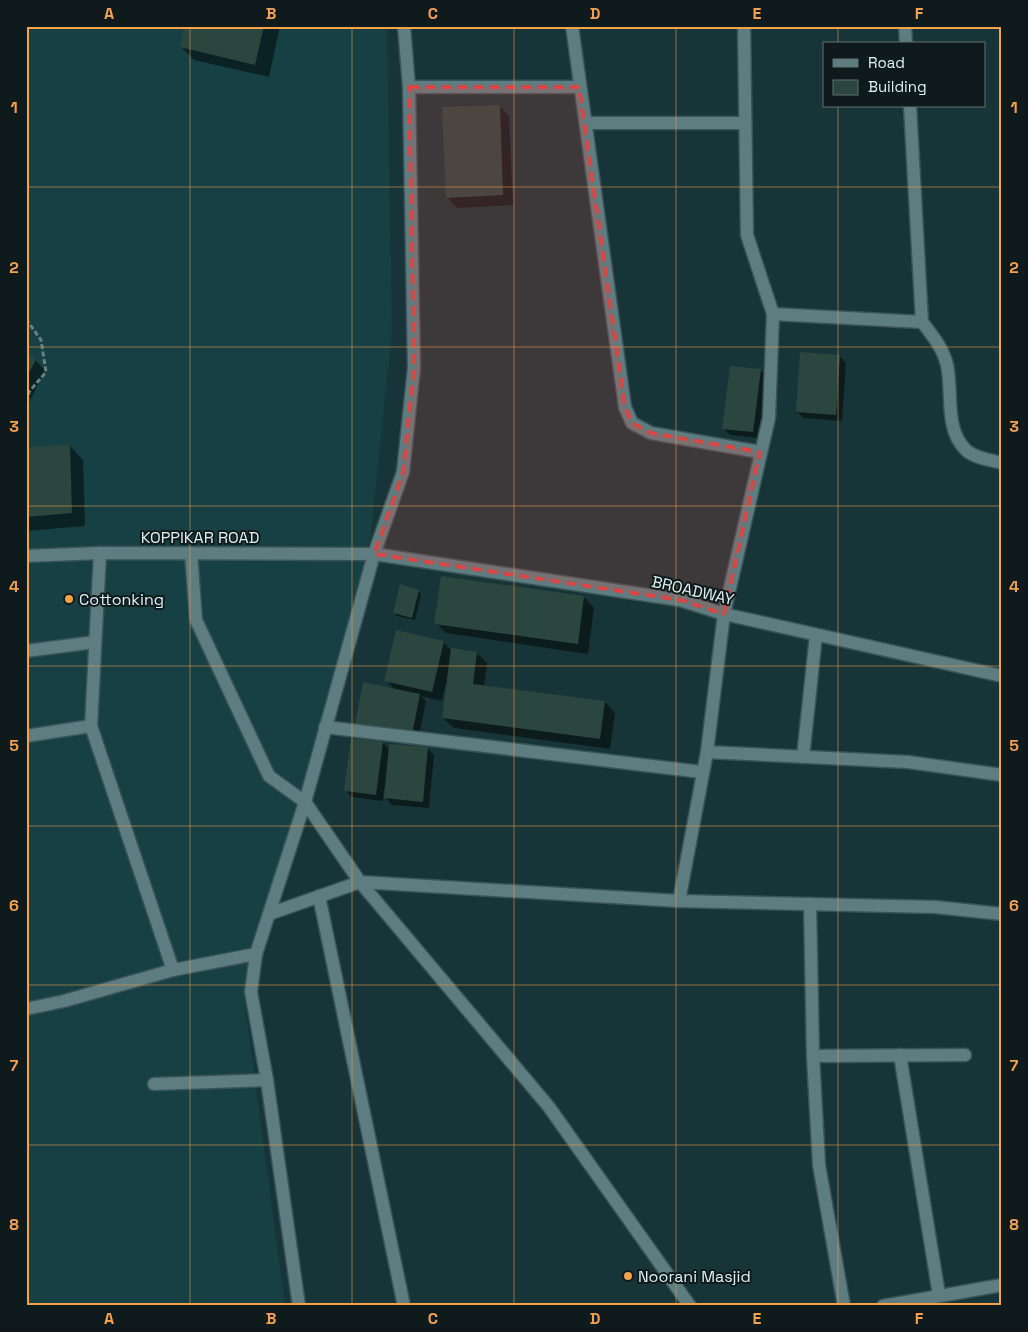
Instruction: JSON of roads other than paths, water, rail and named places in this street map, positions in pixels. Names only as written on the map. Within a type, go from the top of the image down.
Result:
[{"type":"street","points":[[299,1306],[267,1080],[251,992],[256,954],[305,802],[374,554],[403,472],[414,368],[408,87],[404,26]]},
{"type":"street","points":[[572,26],[625,407],[632,423],[651,433],[760,452]]},
{"type":"street","points":[[679,901],[707,752],[724,614],[769,418],[773,314],[748,235],[744,122],[744,26]]},
{"type":"street","points":[[905,26],[906,42]]},
{"type":"street","points":[[408,87],[579,87]]},
{"type":"street","points":[[910,108],[922,322],[937,342],[947,364],[953,427],[966,450],[986,459],[1002,463]]},
{"type":"street","points":[[586,123],[744,122]]},
{"type":"street","points":[[773,314],[922,322]]},
{"type":"street","points":[[100,553],[91,726],[173,970]]},
{"type":"street","name":"KOPPIKAR ROAD","points":[[26,556],[100,553],[374,554]]},
{"type":"street","points":[[191,553],[196,620],[269,776],[305,802],[360,882],[549,1107],[690,1306]]},
{"type":"street","name":"BROADWAY","points":[[374,554],[680,600],[724,614],[1002,676]]},
{"type":"street","points":[[803,757],[816,635]]},
{"type":"street","points":[[26,651],[95,642]]},
{"type":"street","points":[[26,736],[91,726]]},
{"type":"street","points":[[325,727],[702,772]]},
{"type":"street","points":[[707,752],[908,762],[1002,775]]},
{"type":"street","points":[[269,914],[360,882],[679,901],[935,907],[1002,914]]},
{"type":"street","points":[[319,896],[404,1306]]},
{"type":"street","points":[[810,904],[812,1056],[819,1165],[844,1306]]},
{"type":"street","points":[[26,1009],[64,1001],[173,970],[256,954]]},
{"type":"street","points":[[900,1055],[940,1295]]},
{"type":"street","points":[[812,1056],[965,1055]]},
{"type":"street","points":[[154,1084],[267,1080]]},
{"type":"street","points":[[883,1306],[920,1302],[940,1295],[1002,1285]]},
{"type":"place","name":"Cottonking","points":[[69,599]]},
{"type":"place","name":"Noorani Masjid","points":[[628,1276]]}]
